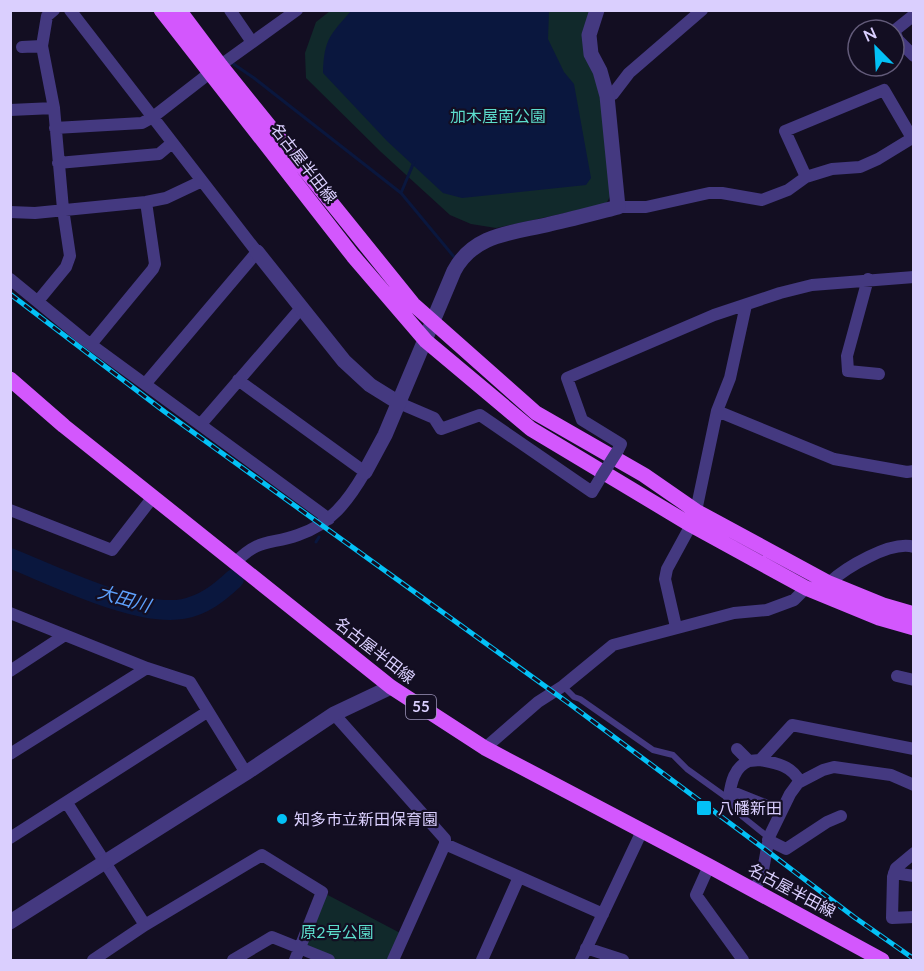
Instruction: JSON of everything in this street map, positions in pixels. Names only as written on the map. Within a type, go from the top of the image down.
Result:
[{"type":"main road","name":"名古屋半田線","points":[[161,10],[216,69],[413,304],[536,413],[644,475],[694,518],[806,588],[879,618],[914,628]]},
{"type":"main road","name":"名古屋半田線","points":[[179,10],[216,69],[353,256],[426,341],[531,429],[694,518],[829,583],[873,601],[914,614]]},
{"type":"main road","name":"名古屋半田線","points":[[10,379],[64,426],[391,687],[485,748],[710,866],[882,960]]},
{"type":"street","points":[[38,301],[69,261],[54,108],[42,46],[47,16],[54,10]]},
{"type":"street","points":[[70,10],[257,252],[344,361],[358,375],[399,404],[434,418],[441,429],[480,415],[592,492],[621,444],[582,420],[567,378],[714,315],[812,285],[914,277]]},
{"type":"street","points":[[230,10],[252,42]]},
{"type":"street","points":[[55,128],[142,123],[297,10]]},
{"type":"street","points":[[597,10],[589,35],[591,54],[600,71],[607,96],[618,207]]},
{"type":"street","points":[[607,96],[614,94],[629,73],[702,10]]},
{"type":"street","points":[[914,15],[894,31],[898,40],[914,56]]},
{"type":"street","points":[[22,47],[42,46]]},
{"type":"street","points":[[236,562],[257,545],[299,535],[329,519],[345,503],[376,454],[458,263],[476,245],[498,234],[548,225],[618,207],[646,207],[709,193],[762,200],[788,190],[806,177],[832,170],[860,167],[913,138],[884,90],[785,131],[806,177]]},
{"type":"street","points":[[10,110],[54,108]]},
{"type":"street","points":[[58,163],[159,154],[172,143]]},
{"type":"street","points":[[10,212],[35,213],[146,202],[166,198],[201,181]]},
{"type":"street","points":[[92,343],[155,264],[146,202]]},
{"type":"street","points":[[146,383],[257,252]]},
{"type":"street","points":[[10,279],[82,338],[92,343],[329,519]]},
{"type":"street","points":[[868,279],[847,356],[848,371],[879,374]]},
{"type":"street","points":[[676,627],[666,579],[667,569],[694,518],[717,411],[730,378],[746,305]]},
{"type":"street","points":[[201,424],[302,307]]},
{"type":"street","points":[[238,380],[365,472]]},
{"type":"street","points":[[717,411],[834,459],[907,472],[914,471]]},
{"type":"street","points":[[10,510],[112,550],[153,497]]},
{"type":"street","points":[[829,583],[837,576],[883,550],[908,545],[914,547]]},
{"type":"street","points":[[485,748],[538,702],[563,686],[613,645],[676,627],[734,614],[767,610],[794,600],[806,588]]},
{"type":"street","points":[[10,614],[147,668],[190,682],[246,773]]},
{"type":"street","points":[[10,671],[65,635]]},
{"type":"street","points":[[10,753],[147,668]]},
{"type":"street","points":[[897,675],[914,681]]},
{"type":"street","points":[[10,922],[246,773],[334,714],[391,687]]},
{"type":"street","points":[[10,838],[207,712]]},
{"type":"street","points":[[334,714],[444,839],[445,844],[393,960]]},
{"type":"street","points":[[780,814],[770,807],[729,795],[732,780],[739,768],[754,760],[792,725],[914,750]]},
{"type":"street","points":[[736,749],[754,760],[777,764],[793,771],[800,782]]},
{"type":"street","points":[[755,891],[763,870],[768,839],[790,794],[800,782],[834,767],[891,775],[914,785]]},
{"type":"street","points":[[66,803],[145,925]]},
{"type":"street","points":[[768,839],[786,849],[827,822],[841,816]]},
{"type":"street","points":[[581,960],[642,831]]},
{"type":"street","points":[[445,844],[603,914]]},
{"type":"street","points":[[914,853],[896,868],[894,873],[892,918],[914,917]]},
{"type":"street","points":[[93,960],[145,925],[262,855],[322,892],[295,960]]},
{"type":"street","points":[[710,866],[696,896],[743,960]]},
{"type":"street","points":[[894,873],[914,876]]},
{"type":"street","points":[[482,960],[519,877]]},
{"type":"street","points":[[233,960],[272,937],[329,960]]},
{"type":"street","points":[[586,948],[623,960]]},
{"type":"lane","points":[[563,686],[574,697],[653,750],[672,755],[687,769],[729,795],[743,817],[768,839]]},
{"type":"green space","name":"加木屋南公園","points":[[330,11],[591,11],[612,193],[606,204],[496,228],[471,224],[450,215],[381,152],[306,78],[305,53],[316,22]]},
{"type":"green space","name":"原2号公園","points":[[322,892],[404,935],[393,960],[329,960],[300,947]]},
{"type":"water","name":"加木屋南公園","points":[[351,11],[549,11],[548,39],[564,72],[574,84],[591,178],[586,185],[462,198],[443,193],[387,141],[323,73],[325,52],[330,38]]},
{"type":"waterway","points":[[232,63],[401,193],[455,258]]},
{"type":"waterway","points":[[401,193],[414,162]]},
{"type":"waterway","points":[[316,542],[319,537]]},
{"type":"waterway","name":"大田川","points":[[10,558],[96,593],[143,607],[164,610],[198,605],[217,594],[234,579]]},
{"type":"waterway","name":"大田川","points":[[234,579],[238,576]]},
{"type":"railway","points":[[10,294],[165,412],[567,702],[854,917],[914,959]]},
{"type":"place","name":"八幡新田","points":[[704,808]]},
{"type":"place","name":"知多市立新田保育園","points":[[282,819]]}]
